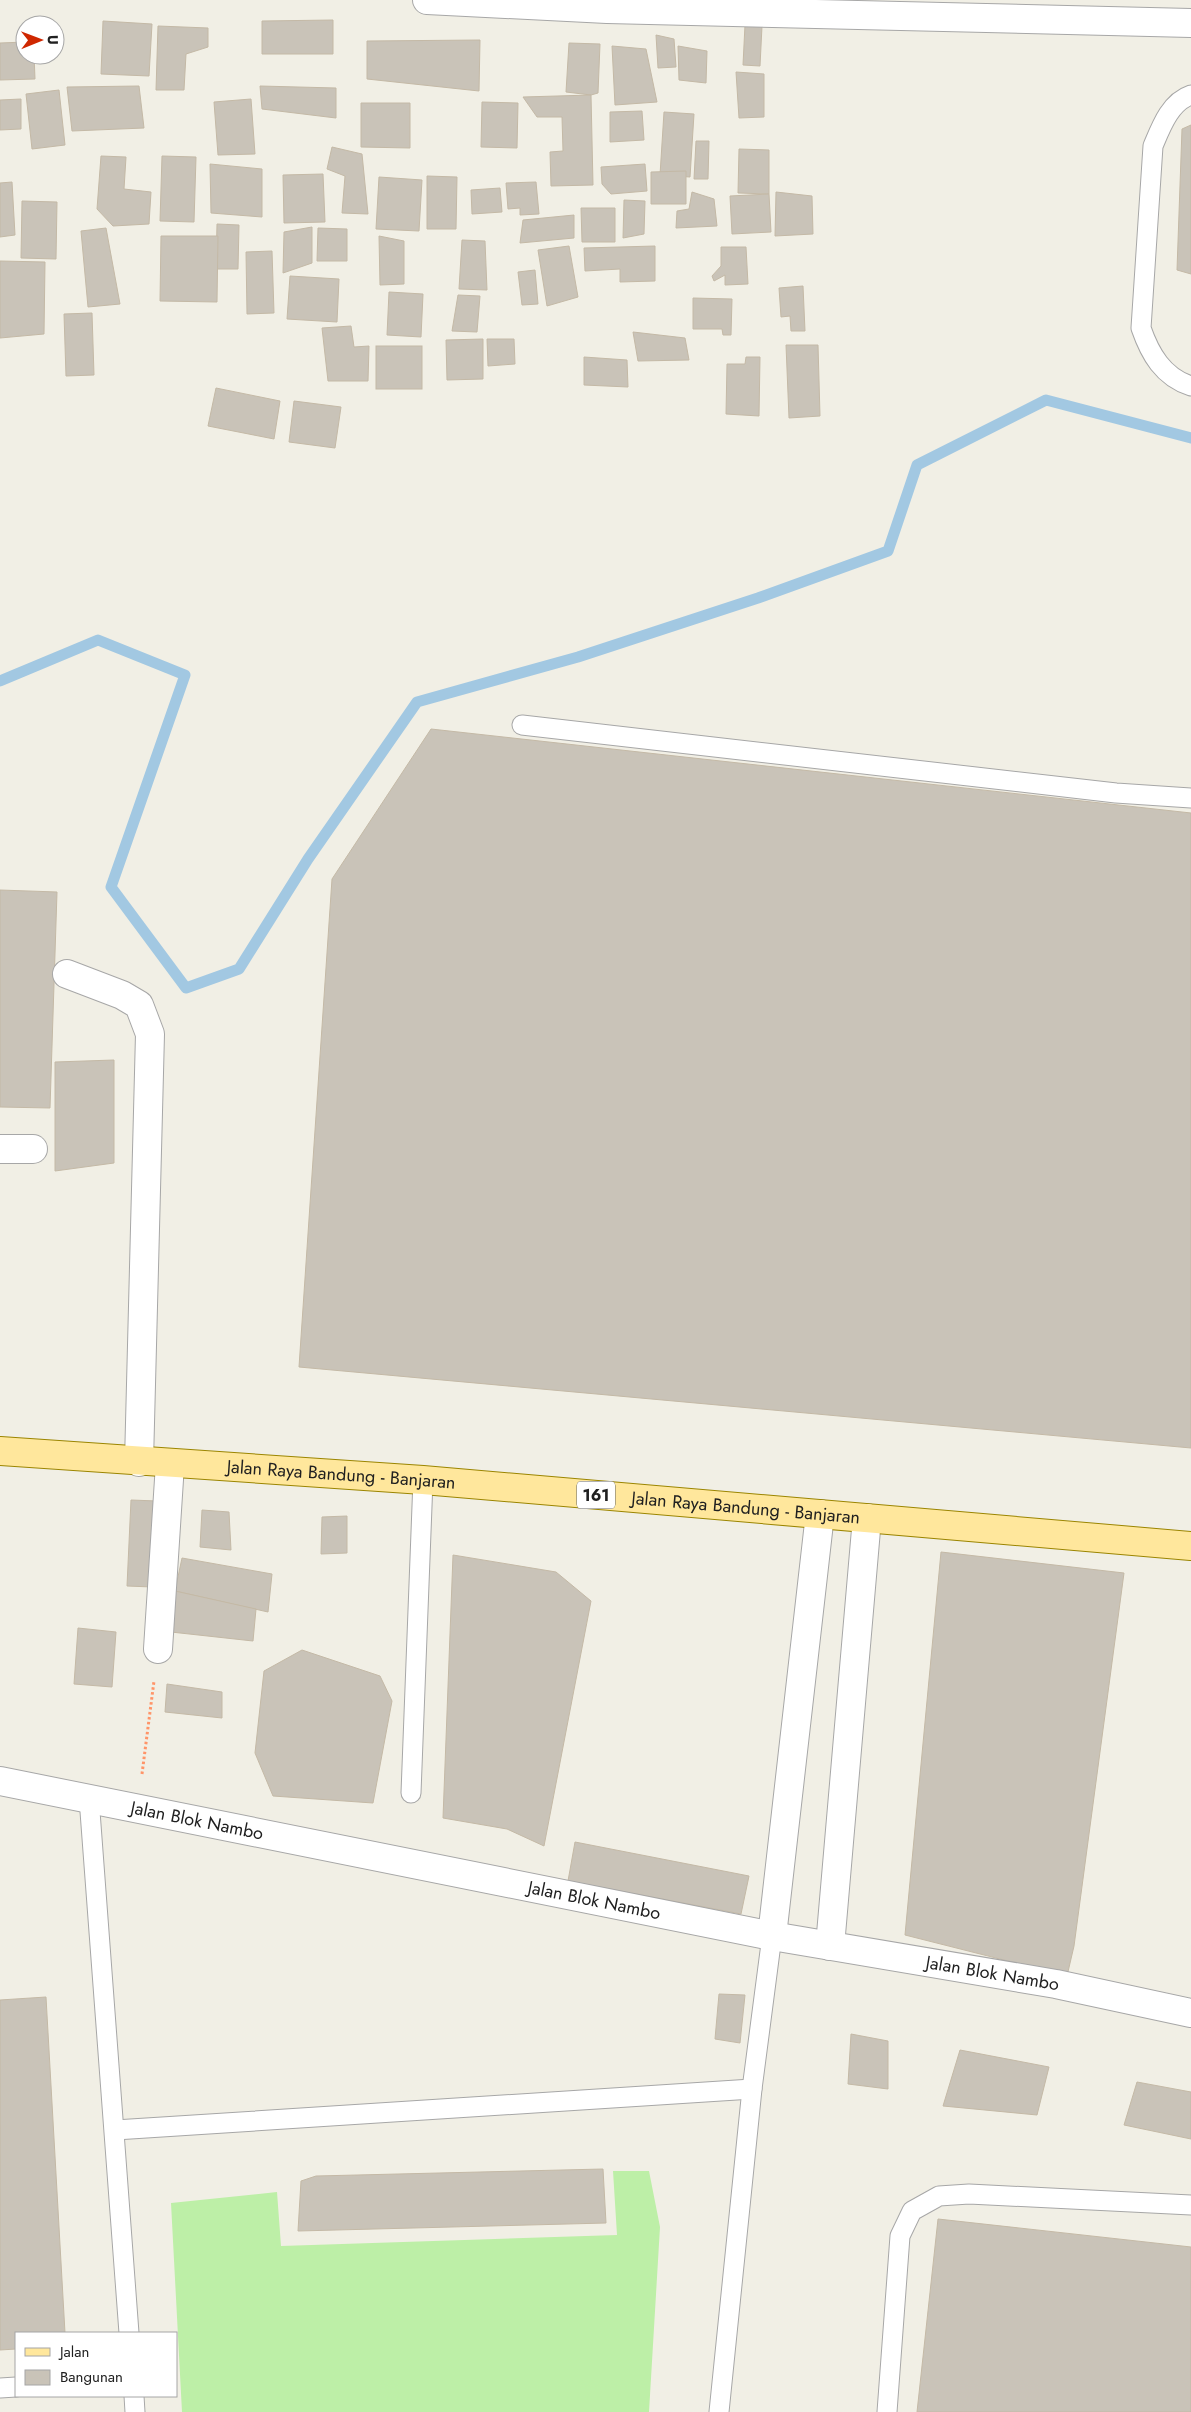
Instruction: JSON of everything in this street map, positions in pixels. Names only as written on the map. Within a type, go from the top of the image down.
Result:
[{"type":"main road","name":"Jalan Raya Bandung - Banjaran","points":[[0,1452],[424,1480],[1191,1546]]},
{"type":"street","points":[[427,0],[607,9],[1042,10],[1191,23]]},
{"type":"street","points":[[67,974],[122,995],[139,1005],[150,1034],[139,1462]]},
{"type":"street","points":[[0,1149],[33,1149]]},
{"type":"street","points":[[158,1648],[170,1464]]},
{"type":"street","points":[[772,1936],[820,1514]]},
{"type":"street","points":[[830,1946],[868,1518]]},
{"type":"street","name":"Jalan Blok Nambo","points":[[0,1781],[772,1936],[1056,1984],[1191,2013]]},
{"type":"lane","points":[[1191,94],[1181,98],[1163,122],[1153,146],[1141,328],[1149,350],[1160,367],[1180,382],[1191,386]]},
{"type":"lane","points":[[522,725],[1116,793],[1191,798]]},
{"type":"lane","points":[[411,1794],[424,1480]]},
{"type":"lane","points":[[89,1798],[129,2332]]},
{"type":"lane","points":[[719,2412],[752,2089],[772,1936]]},
{"type":"lane","points":[[115,2130],[752,2089]]},
{"type":"lane","points":[[887,2412],[900,2236],[912,2210],[940,2196],[969,2194],[1191,2205]]},
{"type":"lane","points":[[0,2388],[15,2387]]},
{"type":"lane","points":[[134,2397],[135,2412]]},
{"type":"path","points":[[138,1808],[158,1648]]},
{"type":"green space","points":[[613,2171],[649,2171],[660,2227],[649,2412],[182,2412],[171,2203],[277,2192],[281,2246],[617,2235]]},
{"type":"building","points":[[333,20],[333,54],[262,54],[262,21]]},
{"type":"building","points":[[103,21],[152,24],[149,76],[101,74]]},
{"type":"building","points":[[745,25],[762,26],[760,66],[743,65]]},
{"type":"building","points":[[158,26],[208,28],[208,47],[186,54],[184,90],[156,90]]},
{"type":"building","points":[[656,35],[674,39],[676,67],[658,68]]},
{"type":"building","points":[[480,40],[479,91],[367,79],[367,41]]},
{"type":"building","points":[[15,42],[15,65],[34,65],[35,79],[0,80],[0,43]]},
{"type":"building","points":[[569,43],[600,44],[598,93],[591,95],[566,92]]},
{"type":"building","points":[[612,46],[646,49],[657,102],[615,105]]},
{"type":"building","points":[[678,46],[707,51],[706,83],[679,80]]},
{"type":"building","points":[[736,72],[764,74],[764,117],[739,118]]},
{"type":"building","points":[[139,86],[144,128],[72,131],[67,87]]},
{"type":"building","points":[[260,86],[336,88],[336,118],[262,109]]},
{"type":"building","points":[[59,90],[65,145],[32,149],[26,94]]},
{"type":"building","points":[[591,95],[593,185],[551,186],[550,152],[563,151],[562,117],[537,117],[523,97]]},
{"type":"building","points":[[21,99],[21,129],[0,130],[0,100]]},
{"type":"building","points":[[251,99],[255,154],[218,155],[214,102]]},
{"type":"building","points":[[482,102],[518,103],[517,148],[481,147]]},
{"type":"building","points":[[361,103],[410,103],[410,148],[361,147]]},
{"type":"building","points":[[642,111],[644,140],[610,142],[610,112]]},
{"type":"building","points":[[664,112],[694,114],[690,177],[660,175]]},
{"type":"building","points":[[1191,125],[1191,274],[1177,270],[1182,129]]},
{"type":"building","points":[[696,141],[709,141],[708,179],[694,179]]},
{"type":"building","points":[[332,147],[362,154],[368,214],[342,213],[345,176],[327,169]]},
{"type":"building","points":[[739,149],[769,150],[769,194],[738,193]]},
{"type":"building","points":[[101,156],[126,157],[124,189],[151,192],[149,224],[113,226],[97,209]]},
{"type":"building","points":[[162,156],[196,157],[194,222],[160,221]]},
{"type":"building","points":[[210,164],[262,169],[262,217],[211,213]]},
{"type":"building","points":[[645,164],[647,191],[611,194],[602,184],[601,167]]},
{"type":"building","points":[[686,171],[686,204],[651,204],[651,172]]},
{"type":"building","points":[[323,174],[325,222],[284,223],[283,175]]},
{"type":"building","points":[[427,176],[457,177],[456,229],[427,229]]},
{"type":"building","points":[[379,177],[422,180],[419,231],[376,229]]},
{"type":"building","points":[[12,182],[15,235],[0,237],[0,183]]},
{"type":"building","points":[[536,182],[539,214],[520,215],[520,208],[508,209],[506,183]]},
{"type":"building","points":[[500,188],[502,212],[472,214],[471,190]]},
{"type":"building","points":[[692,192],[714,199],[717,226],[676,228],[677,211],[689,209]]},
{"type":"building","points":[[776,192],[812,196],[813,234],[775,236]]},
{"type":"building","points":[[769,194],[771,232],[732,234],[730,196]]},
{"type":"building","points":[[624,200],[645,201],[644,234],[623,238]]},
{"type":"building","points":[[22,201],[57,202],[56,259],[21,258]]},
{"type":"building","points":[[581,208],[615,208],[615,242],[582,242]]},
{"type":"building","points":[[574,215],[574,238],[520,243],[523,220]]},
{"type":"building","points":[[217,224],[239,225],[238,269],[216,269]]},
{"type":"building","points":[[312,227],[312,263],[283,273],[284,232]]},
{"type":"building","points":[[106,228],[120,304],[88,307],[81,231]]},
{"type":"building","points":[[318,228],[347,229],[347,261],[317,261]]},
{"type":"building","points":[[161,236],[218,236],[217,302],[160,301]]},
{"type":"building","points":[[379,236],[404,241],[404,284],[380,285]]},
{"type":"building","points":[[462,240],[485,241],[487,290],[459,289]]},
{"type":"building","points":[[569,246],[578,297],[547,306],[538,250]]},
{"type":"building","points":[[655,246],[655,281],[620,282],[620,269],[585,271],[584,248]]},
{"type":"building","points":[[721,247],[746,247],[748,284],[725,285],[725,275],[714,281],[712,276],[721,266]]},
{"type":"building","points":[[272,251],[274,313],[247,314],[246,252]]},
{"type":"building","points":[[0,261],[45,262],[44,334],[0,338]]},
{"type":"building","points":[[535,270],[538,304],[522,305],[518,272]]},
{"type":"building","points":[[290,276],[339,279],[337,322],[287,319]]},
{"type":"building","points":[[803,286],[805,331],[791,331],[790,316],[781,317],[779,288]]},
{"type":"building","points":[[389,292],[423,294],[421,337],[387,335]]},
{"type":"building","points":[[458,295],[480,296],[477,332],[452,331]]},
{"type":"building","points":[[693,298],[732,299],[731,335],[723,335],[722,329],[693,329]]},
{"type":"building","points":[[92,313],[94,375],[66,376],[64,314]]},
{"type":"building","points":[[351,326],[354,347],[369,346],[368,381],[328,381],[322,328]]},
{"type":"building","points":[[633,332],[685,338],[689,360],[638,361]]},
{"type":"building","points":[[483,339],[483,379],[447,380],[446,340]]},
{"type":"building","points":[[487,339],[514,339],[515,364],[488,366]]},
{"type":"building","points":[[786,345],[818,345],[820,416],[789,418]]},
{"type":"building","points":[[376,346],[422,346],[422,389],[376,389]]},
{"type":"building","points":[[584,357],[627,360],[628,387],[584,385]]},
{"type":"building","points":[[746,357],[760,357],[759,416],[726,414],[727,364],[745,364]]},
{"type":"building","points":[[216,388],[280,401],[274,439],[208,426]]},
{"type":"building","points":[[294,401],[341,407],[335,448],[289,442]]},
{"type":"building","points":[[431,729],[1191,813],[1191,1448],[299,1367],[332,879]]},
{"type":"building","points":[[0,890],[57,892],[50,1108],[0,1107]]},
{"type":"building","points":[[114,1060],[114,1163],[55,1171],[55,1062]]},
{"type":"building","points":[[131,1500],[157,1501],[152,1587],[127,1586]]},
{"type":"building","points":[[202,1510],[229,1512],[231,1550],[200,1547]]},
{"type":"building","points":[[347,1516],[347,1553],[321,1554],[322,1517]]},
{"type":"building","points":[[941,1552],[1124,1573],[1074,1946],[1067,1976],[905,1935]]},
{"type":"building","points":[[453,1555],[556,1572],[591,1601],[544,1846],[507,1829],[443,1818]]},
{"type":"building","points":[[182,1558],[272,1574],[268,1612],[175,1591]]},
{"type":"building","points":[[175,1591],[256,1609],[253,1641],[171,1632]]},
{"type":"building","points":[[78,1628],[116,1632],[112,1687],[74,1684]]},
{"type":"building","points":[[302,1650],[380,1676],[392,1701],[373,1803],[273,1796],[255,1753],[264,1671]]},
{"type":"building","points":[[167,1684],[222,1692],[222,1718],[165,1712]]},
{"type":"building","points":[[575,1842],[749,1876],[741,1914],[568,1881]]},
{"type":"building","points":[[719,1994],[745,1995],[740,2043],[715,2039]]},
{"type":"building","points":[[46,1997],[65,2332],[15,2332],[15,2349],[0,2350],[0,2000]]},
{"type":"building","points":[[851,2034],[888,2041],[888,2089],[848,2084]]},
{"type":"building","points":[[960,2050],[1049,2067],[1037,2115],[943,2106]]},
{"type":"building","points":[[1137,2082],[1191,2092],[1191,2139],[1124,2125]]},
{"type":"building","points":[[603,2169],[606,2223],[298,2231],[301,2181],[316,2176]]},
{"type":"building","points":[[938,2219],[1191,2247],[1191,2412],[917,2412]]},
{"type":"waterway","points":[[0,681],[98,640],[185,675],[111,887],[186,988],[239,969],[308,859],[417,702],[578,657],[758,598],[888,551],[917,465],[1046,400],[1191,438]]}]
